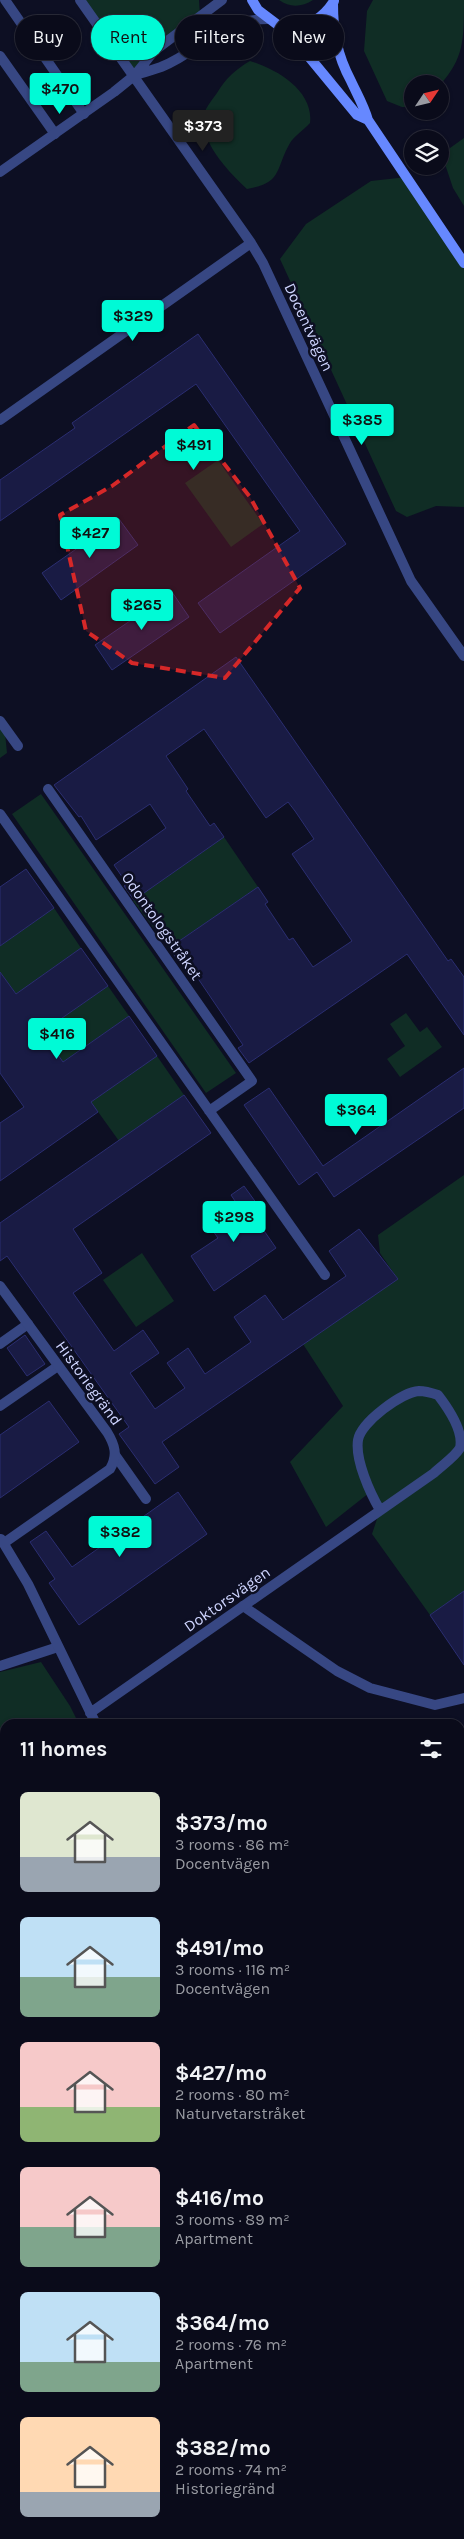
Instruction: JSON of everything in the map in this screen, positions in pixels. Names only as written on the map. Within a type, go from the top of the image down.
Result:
[{"type":"main road","points":[[252,0],[258,10],[273,22]]},
{"type":"main road","points":[[324,15],[334,1]]},
{"type":"main road","points":[[334,1],[333,26],[338,51],[368,120],[464,263]]},
{"type":"main road","points":[[312,60],[357,114],[368,120]]},
{"type":"street","points":[[5,0],[84,114]]},
{"type":"street","name":"Docentvägen","points":[[80,0],[135,75],[251,243],[411,581],[464,656]]},
{"type":"street","points":[[0,172],[84,114],[135,75],[154,51],[222,0]]},
{"type":"street","points":[[135,75],[162,67],[231,24],[247,19],[268,19]]},
{"type":"street","points":[[0,56],[55,134]]},
{"type":"street","points":[[0,420],[251,243]]},
{"type":"street","points":[[0,721],[18,746]]},
{"type":"street","name":"Odontologstråket","points":[[48,789],[252,1081],[209,1111]]},
{"type":"street","points":[[0,814],[324,1275]]},
{"type":"street","name":"Historiegränd","points":[[0,1286],[113,1442],[115,1455],[146,1499]]},
{"type":"street","points":[[0,1344],[28,1324]]},
{"type":"street","points":[[0,1406],[58,1366]]},
{"type":"street","name":"Doktorsvägen","points":[[90,1713],[434,1473],[460,1448],[462,1437],[459,1427],[438,1396],[418,1391],[405,1395],[377,1414],[361,1431],[358,1441],[359,1454],[370,1493],[380,1510]]},
{"type":"street","points":[[93,1719],[28,1584],[2,1541],[110,1469],[115,1455]]},
{"type":"street","points":[[243,1606],[337,1671],[370,1688],[435,1705],[464,1698]]},
{"type":"street","points":[[0,1666],[42,1654],[58,1647]]},
{"type":"highlighted area","points":[[194,425],[250,497],[300,588],[225,678],[132,663],[86,631],[60,515],[112,486]]},
{"type":"green space","points":[[80,0],[199,0],[200,15],[175,15],[175,39],[165,48],[165,15],[91,15]]},
{"type":"green space","points":[[279,0],[313,0],[296,6]]},
{"type":"green space","points":[[373,0],[464,0],[464,26],[461,47],[454,66],[448,75],[404,75],[404,107],[387,101],[364,51],[367,11]]},
{"type":"green space","points":[[124,60],[152,60],[135,75]]},
{"type":"green space","points":[[250,61],[282,76],[300,91],[310,111],[310,123],[290,143],[272,179],[267,183],[247,189],[215,153],[205,131],[204,120],[206,109],[227,79]]},
{"type":"green space","points":[[464,138],[464,206],[453,188],[449,175],[450,148]]},
{"type":"green space","points":[[407,177],[464,263],[464,507],[436,506],[407,517],[396,511],[280,259],[306,224],[371,181]]},
{"type":"green space","points":[[218,460],[263,524],[231,547],[185,483]]},
{"type":"green space","points":[[0,725],[5,733],[7,753],[0,758]]},
{"type":"green space","points":[[41,794],[236,1073],[206,1093],[12,814]]},
{"type":"green space","points":[[224,837],[258,887],[169,948],[133,901]]},
{"type":"green space","points":[[54,908],[81,948],[16,994],[0,972],[0,946]]},
{"type":"green space","points":[[108,986],[129,1016],[63,1062],[42,1032]]},
{"type":"green space","points":[[406,1013],[420,1032],[427,1027],[442,1047],[400,1077],[387,1059],[405,1046],[390,1024]]},
{"type":"green space","points":[[157,1056],[184,1095],[119,1141],[91,1102]]},
{"type":"green space","points":[[464,1175],[464,1591],[430,1615],[372,1534],[380,1510],[369,1493],[326,1527],[290,1462],[343,1406],[303,1344],[397,1278],[380,1253],[378,1235]]},
{"type":"green space","points":[[142,1253],[174,1301],[136,1327],[103,1280]]},
{"type":"green space","points":[[41,1662],[76,1719],[0,1719],[0,1672]]},
{"type":"building","points":[[198,334],[346,544],[220,633],[198,603],[300,531],[196,384],[0,521],[0,480],[75,428],[72,423]]},
{"type":"building","points":[[119,519],[138,545],[61,600],[42,573]]},
{"type":"building","points":[[172,592],[189,617],[112,670],[95,645]]},
{"type":"building","points":[[236,657],[448,961],[451,959],[464,977],[464,1035],[407,954],[249,1063],[238,1048],[243,1045],[197,977],[196,979],[183,959],[179,962],[169,948],[258,887],[268,902],[265,904],[289,940],[293,938],[313,967],[352,941],[292,854],[314,839],[295,811],[288,802],[266,818],[204,729],[166,756],[188,789],[186,791],[210,826],[214,823],[224,837],[134,900],[124,886],[127,884],[114,865],[166,828],[150,804],[96,840],[81,816],[79,817],[54,785]]},
{"type":"building","points":[[26,869],[54,908],[0,946],[0,887]]},
{"type":"building","points":[[81,948],[108,986],[42,1032],[63,1062],[129,1016],[157,1056],[91,1102],[98,1112],[0,1181],[0,1123],[24,1107],[0,1073],[0,972],[16,994]]},
{"type":"building","points":[[464,1068],[464,1108],[334,1197],[317,1172],[299,1185],[244,1105],[269,1088],[323,1166]]},
{"type":"building","points":[[184,1095],[211,1133],[73,1229],[102,1273],[73,1293],[114,1351],[143,1330],[159,1353],[130,1373],[155,1409],[185,1388],[167,1363],[188,1348],[205,1374],[251,1342],[234,1317],[265,1295],[283,1320],[346,1276],[329,1251],[359,1229],[398,1279],[162,1442],[179,1467],[155,1484],[119,1434],[129,1427],[7,1256],[0,1261],[0,1223]]},
{"type":"building","points":[[244,1186],[257,1204],[249,1209],[276,1248],[214,1291],[191,1256],[218,1238],[208,1224],[237,1204],[231,1195]]},
{"type":"building","points":[[25,1335],[45,1364],[27,1376],[7,1348]]},
{"type":"building","points":[[49,1401],[79,1442],[0,1498],[0,1435]]},
{"type":"building","points":[[178,1492],[207,1534],[79,1625],[49,1583],[55,1579],[30,1542],[46,1531],[72,1567]]},
{"type":"building","points":[[464,1591],[464,1665],[430,1615]]}]
